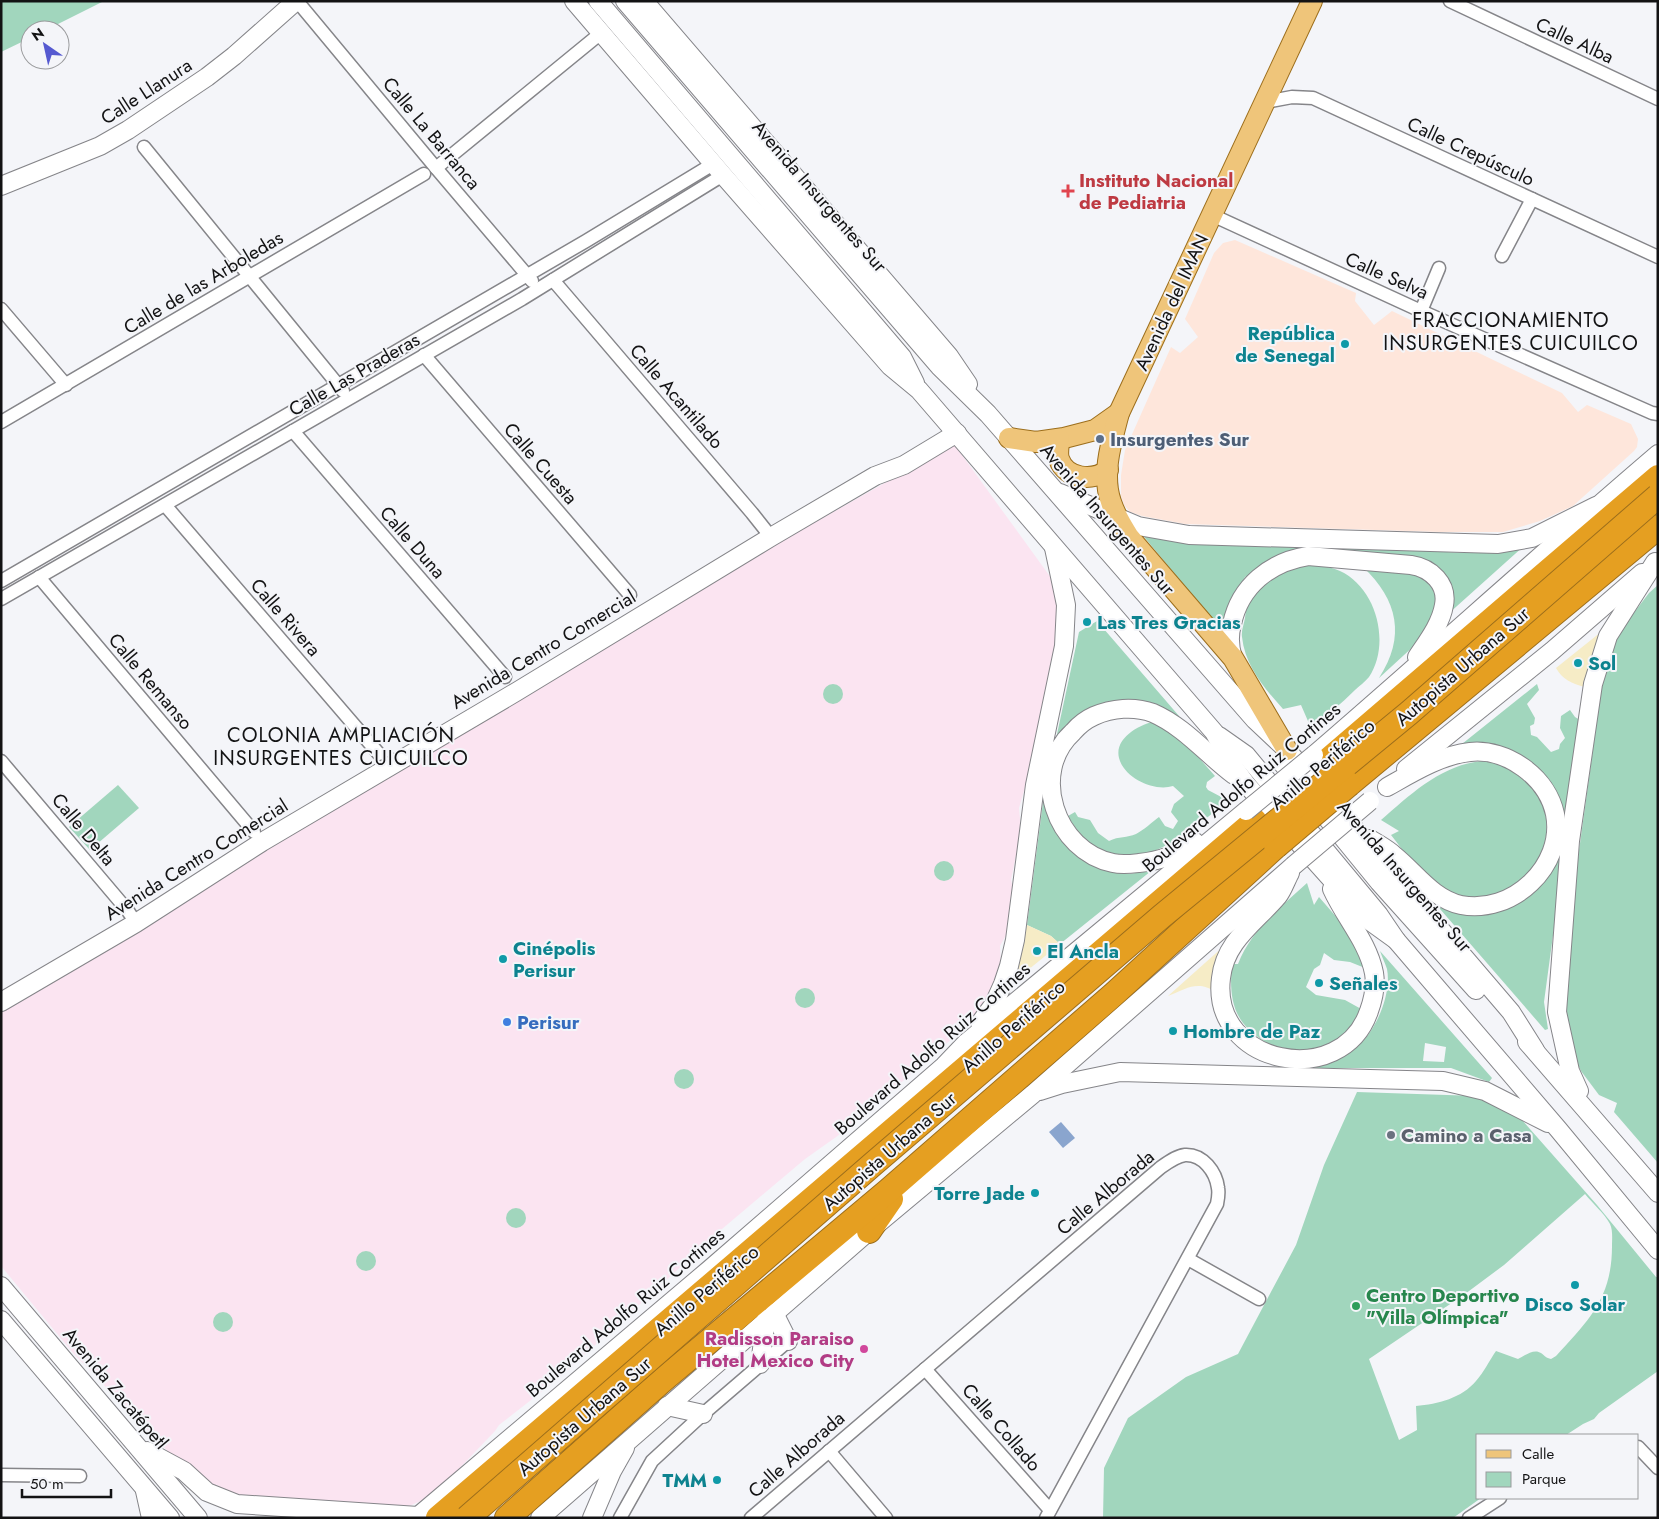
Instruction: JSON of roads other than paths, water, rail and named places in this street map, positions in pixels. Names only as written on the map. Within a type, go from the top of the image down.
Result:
[{"type":"highway","name":"Anillo Periférico","points":[[424,1517],[542,1428],[1114,940],[1248,815],[1322,757],[1658,477]]},
{"type":"highway","name":"Autopista Urbana Sur","points":[[468,1518],[873,1164],[1162,916],[1408,712],[1658,496]]},
{"type":"highway","name":"Autopista Urbana Sur","points":[[483,1518],[734,1298],[1172,920],[1414,720],[1658,511]]},
{"type":"highway","name":"Anillo Periférico","points":[[507,1518],[664,1379],[950,1137],[1113,995],[1276,846],[1658,527]]},
{"type":"highway","points":[[944,1066],[1001,1028],[1114,940]]},
{"type":"highway","points":[[869,1230],[888,1201],[941,1151],[950,1137]]},
{"type":"highway","points":[[542,1428],[710,1270]]},
{"type":"main road","name":"Calle Llanura","points":[[1,186],[100,146],[128,130],[207,77],[297,1]]},
{"type":"main road","points":[[574,1],[890,366],[919,390],[957,433],[1214,732],[1233,766],[1246,784],[1371,922],[1396,940]]},
{"type":"main road","points":[[598,1],[902,357],[919,390]]},
{"type":"main road","name":"Avenida Insurgentes Sur","points":[[625,1],[939,366],[988,414],[1255,720],[1286,750],[1356,830],[1511,1012],[1535,1050]]},
{"type":"main road","name":"Avenida Insurgentes Sur","points":[[644,1],[949,356],[988,414]]},
{"type":"main road","name":"Avenida del IMAN","points":[[1286,750],[1233,658],[1129,537],[1110,500],[1107,481],[1109,452],[1119,413],[1312,1]]},
{"type":"main road","name":"Avenida del IMAN","points":[[1009,438],[1036,442],[1059,439],[1095,430],[1119,413]]},
{"type":"main road","name":"Avenida Centro Comercial","points":[[3,997],[136,923],[262,842],[516,692],[771,537],[875,476],[904,465],[957,433]]},
{"type":"main road","points":[[1059,439],[1059,459],[1066,469],[1074,474],[1092,478],[1108,470]]},
{"type":"main road","name":"Boulevard Adolfo Ruiz Cortines","points":[[1322,757],[1400,680],[1596,506],[1658,454]]},
{"type":"main road","points":[[1056,492],[1138,526],[1190,536],[1498,544],[1532,538],[1596,506]]},
{"type":"main road","points":[[966,1043],[994,1004],[1010,966],[1015,940],[1033,798],[1064,646],[1066,605],[1053,545]]},
{"type":"main road","points":[[1233,658],[1230,630],[1238,603],[1253,582],[1275,566],[1292,559],[1308,556],[1411,565],[1429,571],[1440,582],[1444,605],[1430,638],[1400,680]]},
{"type":"main road","points":[[540,1518],[869,1230],[1032,1094],[1410,765],[1552,651],[1656,561]]},
{"type":"main road","points":[[1591,1114],[1570,1071],[1557,1012],[1570,841],[1593,684],[1608,636],[1656,561]]},
{"type":"main road","points":[[1246,784],[1225,769],[1180,729],[1154,714],[1128,709],[1107,712],[1090,718],[1068,736],[1055,758],[1050,786],[1055,810],[1071,838],[1085,850],[1100,859],[1114,864],[1146,863],[1169,857],[1188,848],[1224,820],[1248,815]]},
{"type":"main road","name":"Avenida Insurgentes Sur","points":[[1255,720],[1278,757],[1379,882],[1502,1018],[1535,1050],[1658,1193]]},
{"type":"main road","points":[[1214,732],[1246,755],[1380,914],[1396,940],[1558,1129],[1658,1250]]},
{"type":"main road","points":[[1356,830],[1394,855],[1436,893],[1453,902],[1470,906],[1492,904],[1508,899],[1523,891],[1537,876],[1550,854],[1554,833],[1554,814],[1547,796],[1529,772],[1501,755],[1479,752],[1455,755],[1387,787]]},
{"type":"main road","name":"Boulevard Adolfo Ruiz Cortines","points":[[424,1517],[944,1066],[966,1043],[1248,815]]},
{"type":"main road","points":[[1293,866],[1279,894],[1243,931],[1230,949],[1226,956],[1221,978],[1220,1000],[1232,1025],[1251,1046],[1263,1053],[1279,1058],[1300,1060],[1321,1056],[1340,1048],[1349,1041],[1363,1024],[1371,1006],[1375,976],[1372,964],[1363,942],[1338,902],[1327,874]]},
{"type":"main road","points":[[1032,1094],[1062,1084],[1120,1072],[1443,1081],[1485,1091],[1558,1129]]},
{"type":"main road","name":"Avenida Zacatépetl","points":[[1,1286],[198,1518]]},
{"type":"main road","points":[[770,1316],[788,1341]]},
{"type":"main road","points":[[760,1364],[770,1316]]},
{"type":"main road","points":[[1,1320],[170,1518]]},
{"type":"main road","points":[[667,1406],[703,1414]]},
{"type":"main road","points":[[592,1518],[612,1472],[632,1437]]},
{"type":"main road","points":[[137,1446],[184,1471],[207,1492],[237,1504],[424,1517]]},
{"type":"main road","points":[[144,1488],[151,1518]]},
{"type":"street","name":"Calle La Barranca","points":[[297,1],[539,288]]},
{"type":"street","name":"Calle Alba","points":[[1450,1],[1658,100]]},
{"type":"street","points":[[436,168],[601,33]]},
{"type":"street","name":"Calle Crepúsculo","points":[[1266,102],[1292,97],[1313,98],[1658,257]]},
{"type":"street","points":[[144,147],[350,398]]},
{"type":"street","name":"Calle Las Praderas","points":[[1,581],[586,241],[718,169]]},
{"type":"street","name":"Calle Las Praderas","points":[[1,599],[553,280],[718,169]]},
{"type":"street","name":"Calle de las Arboledas","points":[[1,422],[424,174]]},
{"type":"street","points":[[1502,256],[1532,199]]},
{"type":"street","name":"Calle Selva","points":[[1212,215],[1421,311],[1658,414]]},
{"type":"street","points":[[1421,311],[1439,268]]},
{"type":"street","name":"Calle Acantilado","points":[[553,280],[746,505],[771,537]]},
{"type":"street","points":[[1,309],[66,385]]},
{"type":"street","name":"Calle Cuesta","points":[[424,355],[630,595]]},
{"type":"street","name":"Calle Duna","points":[[293,431],[505,677]]},
{"type":"street","name":"Calle Rivera","points":[[165,505],[379,754]]},
{"type":"street","name":"Calle Remanso","points":[[39,577],[254,832]]},
{"type":"street","name":"Calle Delta","points":[[1,760],[136,923]]},
{"type":"street","name":"Calle Alborada","points":[[751,1518],[1160,1168],[1171,1160],[1184,1155],[1195,1156],[1206,1162],[1213,1173],[1218,1189],[1217,1204],[1048,1514]]},
{"type":"street","points":[[1188,1259],[1260,1300]]},
{"type":"street","points":[[620,1518],[652,1461],[788,1341]]},
{"type":"street","name":"Calle Collado","points":[[925,1369],[1048,1514]]},
{"type":"street","points":[[1639,1448],[1658,1468]]},
{"type":"street","points":[[829,1451],[886,1518]]},
{"type":"street","points":[[1,1475],[80,1476]]},
{"type":"street","points":[[1469,1518],[1498,1499]]},
{"type":"water","points":[[1061,1122],[1075,1138],[1063,1148],[1049,1132]]},
{"type":"place","name":"Instituto Nacional de Pediatria","points":[[1068,191]]},
{"type":"place","name":"República de Senegal","points":[[1345,344]]},
{"type":"place","name":"Insurgentes Sur","points":[[1100,439]]},
{"type":"place","name":"Las Tres Gracias","points":[[1087,622]]},
{"type":"place","name":"Sol","points":[[1578,663]]},
{"type":"place","name":"El Ancla","points":[[1037,951]]},
{"type":"place","name":"Cinépolis Perisur","points":[[503,959]]},
{"type":"place","name":"Señales","points":[[1319,983]]},
{"type":"place","name":"Perisur","points":[[507,1022]]},
{"type":"place","name":"Hombre de Paz","points":[[1173,1031]]},
{"type":"place","name":"Camino a Casa","points":[[1391,1135]]},
{"type":"place","name":"Torre Jade","points":[[1035,1193]]},
{"type":"place","name":"Disco Solar","points":[[1575,1285]]},
{"type":"place","name":"Centro Deportivo \"Villa Olímpica\"","points":[[1356,1306]]},
{"type":"place","name":"Radisson Paraiso Hotel Mexico City","points":[[864,1349]]},
{"type":"place","name":"TMM","points":[[717,1480]]},
{"type":"district","name":"FRACCIONAMIENTO INSURGENTES CUICUILCO","points":[[1511,332]]},
{"type":"district","name":"COLONIA AMPLIACIÓN INSURGENTES CUICUILCO","points":[[341,746]]}]
